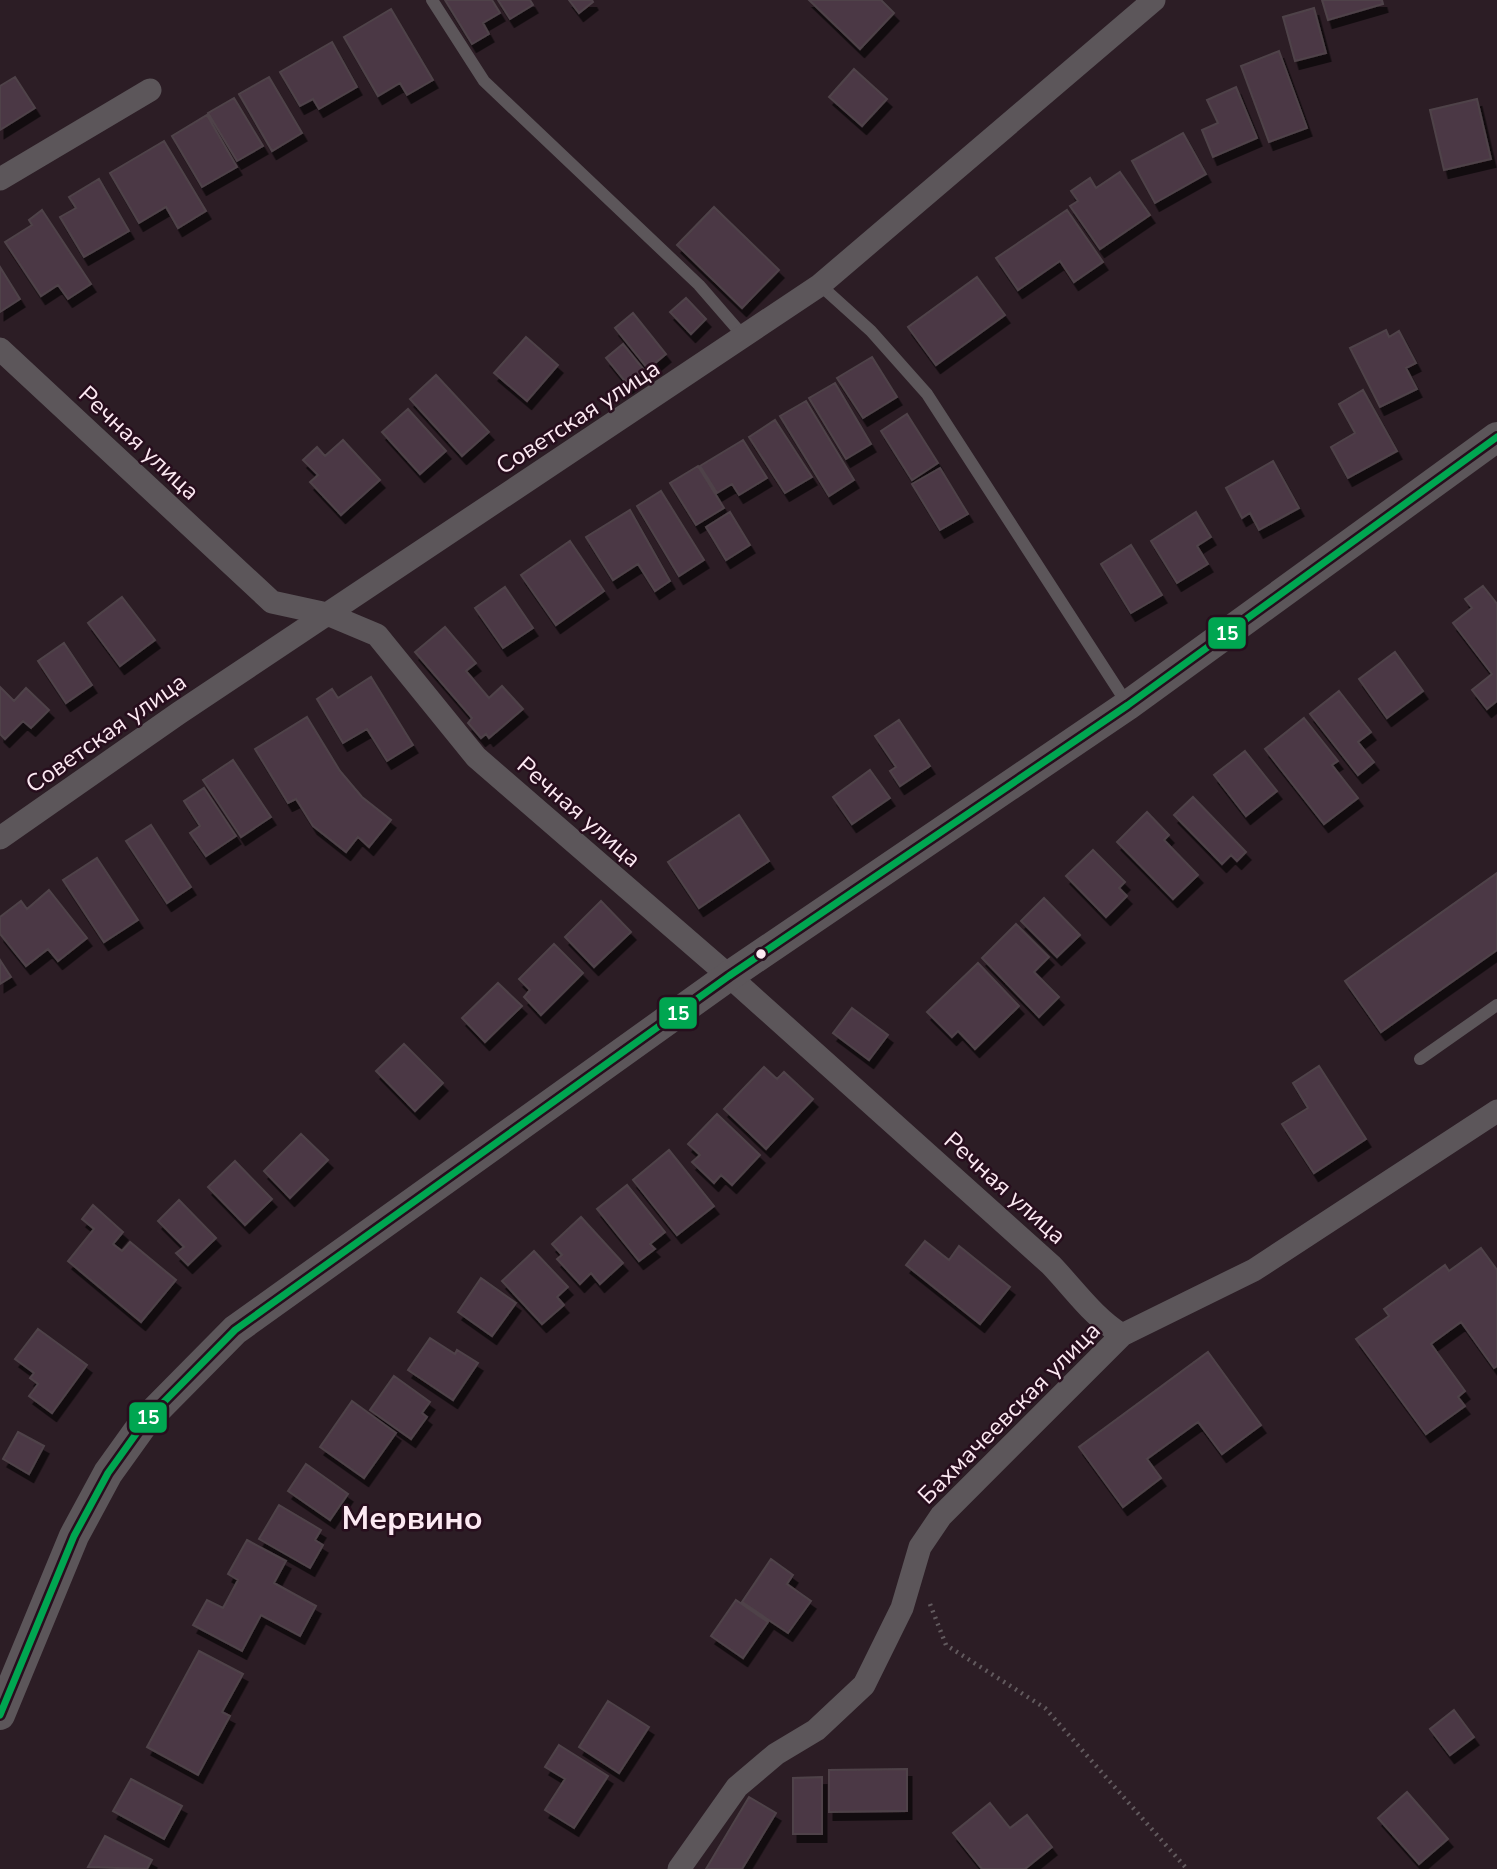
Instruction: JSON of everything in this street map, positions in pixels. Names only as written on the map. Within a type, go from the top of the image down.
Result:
[{"type":"street","name":"Советская улица","points":[[0,838],[327,614],[821,285],[1154,0]]},
{"type":"street","points":[[0,179],[150,90]]},
{"type":"street","name":"Речная улица","points":[[0,348],[272,602],[327,614],[377,635],[476,757],[729,976],[1051,1265],[1084,1298],[1102,1323],[1122,1335]]},
{"type":"street","points":[[0,1715],[74,1536],[108,1472],[146,1420],[235,1330],[729,976],[1128,705],[1497,436]]},
{"type":"street","name":"Бахмачеевская улица","points":[[679,1869],[737,1787],[776,1754],[816,1730],[864,1685],[902,1608],[920,1547],[941,1516],[1122,1335],[1254,1270],[1497,1111]]},
{"type":"lane","points":[[432,0],[484,81],[699,285],[745,338]]},
{"type":"lane","points":[[821,285],[871,331],[927,394],[1128,705]]},
{"type":"lane","points":[[1420,1059],[1497,1005]]},
{"type":"path","points":[[927,1598],[946,1645],[1045,1708],[1187,1869]]},
{"type":"building","points":[[445,0],[492,0],[500,13],[483,23],[489,34],[472,44]]},
{"type":"building","points":[[498,0],[530,0],[533,5],[510,19]]},
{"type":"building","points":[[569,0],[592,0],[593,2],[579,13]]},
{"type":"building","points":[[809,0],[881,0],[894,13],[860,49]]},
{"type":"building","points":[[1322,0],[1382,0],[1383,4],[1328,20]]},
{"type":"building","points":[[1314,8],[1326,53],[1295,61],[1283,17]]},
{"type":"building","points":[[391,9],[433,80],[407,95],[400,83],[378,96],[344,37]]},
{"type":"building","points":[[332,42],[357,87],[319,109],[313,99],[300,106],[280,72]]},
{"type":"building","points":[[1279,51],[1307,128],[1269,142],[1241,66]]},
{"type":"building","points":[[854,69],[887,99],[862,126],[829,97]]},
{"type":"building","points":[[15,77],[35,108],[0,130],[0,86]]},
{"type":"building","points":[[269,77],[302,133],[272,151],[239,94]]},
{"type":"building","points":[[1236,87],[1257,138],[1213,157],[1202,130],[1218,123],[1207,100]]},
{"type":"building","points":[[234,98],[263,146],[237,161],[208,113]]},
{"type":"building","points":[[1477,99],[1491,159],[1444,170],[1430,110]]},
{"type":"building","points":[[207,115],[237,167],[202,187],[172,136]]},
{"type":"building","points":[[1183,133],[1206,174],[1155,203],[1132,161]]},
{"type":"building","points":[[164,141],[206,211],[178,228],[166,207],[139,223],[110,173]]},
{"type":"building","points":[[1120,172],[1150,215],[1100,249],[1070,206],[1078,201],[1071,191],[1090,178],[1096,188]]},
{"type":"building","points":[[99,179],[129,231],[84,257],[60,217],[76,208],[69,197]]},
{"type":"building","points":[[714,207],[779,270],[742,308],[677,245]]},
{"type":"building","points":[[42,210],[91,284],[68,299],[58,285],[41,296],[5,242],[32,225],[29,220]]},
{"type":"building","points":[[1067,210],[1103,262],[1074,282],[1060,261],[1018,290],[996,258]]},
{"type":"building","points":[[0,267],[20,299],[0,312]]},
{"type":"building","points":[[977,277],[1005,315],[936,365],[908,327]]},
{"type":"building","points":[[686,298],[706,319],[691,334],[670,312]]},
{"type":"building","points":[[633,313],[666,354],[648,369],[615,328]]},
{"type":"building","points":[[1386,330],[1389,337],[1399,331],[1416,363],[1406,368],[1417,389],[1380,407],[1350,348]]},
{"type":"building","points":[[526,337],[558,365],[527,401],[494,373]]},
{"type":"building","points":[[623,344],[645,371],[628,385],[606,358]]},
{"type":"building","points":[[872,357],[897,397],[863,418],[837,378]]},
{"type":"building","points":[[436,375],[489,432],[462,456],[410,399]]},
{"type":"building","points":[[835,383],[871,444],[846,459],[809,398]]},
{"type":"building","points":[[1363,390],[1397,451],[1348,478],[1331,447],[1355,433],[1339,404]]},
{"type":"building","points":[[806,401],[854,480],[829,496],[780,416]]},
{"type":"building","points":[[408,409],[446,451],[420,474],[382,432]]},
{"type":"building","points":[[907,414],[938,463],[912,480],[881,431]]},
{"type":"building","points":[[775,420],[812,477],[785,493],[749,437]]},
{"type":"building","points":[[343,440],[380,480],[341,515],[310,482],[318,475],[303,460],[317,447],[325,456]]},
{"type":"building","points":[[743,440],[767,478],[739,495],[732,484],[717,493],[700,466]]},
{"type":"building","points":[[1273,461],[1299,508],[1259,530],[1250,513],[1242,518],[1226,488]]},
{"type":"building","points":[[698,466],[724,508],[696,525],[670,483]]},
{"type":"building","points":[[940,468],[968,514],[940,530],[912,484]]},
{"type":"building","points":[[661,491],[704,560],[679,576],[637,506]]},
{"type":"building","points":[[630,510],[670,581],[655,591],[638,564],[613,580],[586,537]]},
{"type":"building","points":[[730,512],[750,545],[726,560],[706,527]]},
{"type":"building","points":[[1196,512],[1211,537],[1197,546],[1208,564],[1177,583],[1151,541]]},
{"type":"building","points":[[570,541],[604,591],[556,625],[521,575]]},
{"type":"building","points":[[1131,545],[1162,595],[1131,613],[1101,564]]},
{"type":"building","points":[[1483,586],[1497,604],[1497,701],[1487,709],[1472,690],[1492,674],[1453,623],[1472,608],[1465,599]]},
{"type":"building","points":[[505,587],[533,628],[503,648],[475,608]]},
{"type":"building","points":[[122,597],[155,640],[120,666],[88,623]]},
{"type":"building","points":[[445,627],[476,663],[466,671],[489,698],[502,686],[523,709],[489,738],[486,734],[481,738],[468,723],[472,718],[415,652]]},
{"type":"building","points":[[64,643],[92,685],[66,703],[38,661]]},
{"type":"building","points":[[1395,652],[1423,691],[1387,718],[1359,679]]},
{"type":"building","points":[[371,677],[413,745],[387,761],[367,729],[343,743],[317,699],[332,689],[338,698]]},
{"type":"building","points":[[0,687],[14,701],[26,688],[49,710],[31,728],[23,721],[5,739],[0,734]]},
{"type":"building","points":[[1339,691],[1371,732],[1358,742],[1374,762],[1358,775],[1310,714]]},
{"type":"building","points":[[307,717],[340,771],[362,797],[391,820],[369,847],[358,837],[346,852],[313,826],[296,799],[288,803],[255,749]]},
{"type":"building","points":[[1304,718],[1338,761],[1332,765],[1358,798],[1324,824],[1265,749]]},
{"type":"building","points":[[899,720],[930,766],[900,786],[890,771],[896,767],[875,736]]},
{"type":"building","points":[[1245,751],[1277,791],[1246,816],[1214,775]]},
{"type":"building","points":[[233,760],[271,817],[241,837],[203,780]]},
{"type":"building","points":[[870,770],[890,798],[852,824],[833,797]]},
{"type":"building","points":[[204,788],[236,836],[206,856],[190,833],[200,826],[184,801]]},
{"type":"building","points":[[1193,797],[1246,852],[1237,861],[1231,855],[1222,864],[1174,815]]},
{"type":"building","points":[[1147,812],[1169,835],[1164,840],[1198,875],[1173,899],[1117,842]]},
{"type":"building","points":[[739,815],[769,861],[699,908],[668,862]]},
{"type":"building","points":[[151,825],[191,887],[167,903],[126,841]]},
{"type":"building","points":[[1093,850],[1125,882],[1119,888],[1127,896],[1106,917],[1066,876]]},
{"type":"building","points":[[97,858],[138,920],[104,942],[63,880]]},
{"type":"building","points":[[1497,873],[1497,950],[1381,1032],[1345,981]]},
{"type":"building","points":[[49,890],[87,938],[58,961],[48,949],[26,966],[0,934],[0,917],[21,901],[27,909]]},
{"type":"building","points":[[1044,898],[1080,935],[1057,957],[1021,921]]},
{"type":"building","points":[[601,901],[631,932],[594,967],[565,937]]},
{"type":"building","points":[[1016,924],[1049,957],[1034,972],[1059,997],[1039,1017],[982,958]]},
{"type":"building","points":[[554,944],[583,973],[541,1015],[524,997],[530,990],[519,979]]},
{"type":"building","points":[[0,960],[11,977],[0,984]]},
{"type":"building","points":[[978,963],[1019,1006],[975,1049],[958,1031],[952,1037],[927,1012]]},
{"type":"building","points":[[498,983],[522,1006],[485,1042],[462,1018]]},
{"type":"building","points":[[852,1008],[888,1035],[869,1060],[833,1033]]},
{"type":"building","points":[[404,1044],[443,1083],[415,1111],[376,1071]]},
{"type":"building","points":[[1319,1066],[1366,1139],[1314,1173],[1282,1124],[1308,1108],[1293,1083]]},
{"type":"building","points":[[764,1067],[777,1079],[784,1072],[813,1099],[766,1149],[724,1109]]},
{"type":"building","points":[[717,1114],[760,1155],[732,1185],[721,1175],[714,1183],[692,1162],[700,1155],[688,1144]]},
{"type":"building","points":[[301,1134],[328,1160],[290,1198],[264,1171]]},
{"type":"building","points":[[669,1150],[714,1206],[677,1235],[633,1180]]},
{"type":"building","points":[[235,1161],[272,1199],[245,1225],[208,1187]]},
{"type":"building","points":[[627,1185],[665,1232],[650,1244],[655,1249],[639,1261],[597,1209]]},
{"type":"building","points":[[179,1200],[216,1238],[188,1265],[176,1253],[184,1247],[158,1221]]},
{"type":"building","points":[[93,1205],[123,1232],[113,1244],[122,1251],[130,1242],[176,1280],[141,1322],[68,1261],[94,1229],[82,1219]]},
{"type":"building","points":[[581,1217],[623,1263],[600,1284],[591,1273],[580,1284],[557,1259],[562,1255],[552,1244]]},
{"type":"building","points":[[925,1241],[949,1260],[959,1246],[1010,1287],[980,1324],[906,1265]]},
{"type":"building","points":[[1481,1248],[1497,1270],[1497,1366],[1494,1368],[1461,1322],[1431,1344],[1465,1391],[1458,1397],[1465,1406],[1426,1434],[1356,1339],[1389,1316],[1384,1309],[1445,1265],[1449,1271]]},
{"type":"building","points":[[534,1251],[568,1287],[557,1297],[564,1305],[542,1324],[502,1281]]},
{"type":"building","points":[[481,1278],[516,1303],[492,1336],[458,1312]]},
{"type":"building","points":[[38,1329],[87,1365],[52,1413],[29,1396],[38,1384],[30,1378],[34,1373],[15,1359]]},
{"type":"building","points":[[430,1338],[455,1354],[457,1350],[478,1363],[453,1400],[408,1370]]},
{"type":"building","points":[[1208,1352],[1261,1425],[1222,1454],[1198,1422],[1147,1459],[1161,1478],[1123,1507],[1079,1447]]},
{"type":"building","points":[[394,1376],[430,1402],[422,1413],[427,1417],[411,1439],[370,1410]]},
{"type":"building","points":[[352,1401],[396,1433],[364,1478],[320,1447]]},
{"type":"building","points":[[18,1432],[44,1446],[29,1474],[3,1459]]},
{"type":"building","points":[[306,1464],[348,1494],[330,1520],[288,1491]]},
{"type":"building","points":[[279,1505],[321,1530],[315,1540],[323,1545],[310,1568],[259,1539]]},
{"type":"building","points":[[247,1540],[286,1561],[274,1583],[316,1606],[300,1636],[261,1615],[242,1651],[193,1625],[207,1600],[223,1608],[238,1580],[228,1574]]},
{"type":"building","points":[[771,1559],[793,1575],[787,1584],[811,1601],[788,1633],[742,1602]]},
{"type":"building","points":[[736,1600],[768,1622],[743,1658],[711,1636]]},
{"type":"building","points":[[199,1651],[243,1674],[222,1712],[230,1716],[198,1775],[147,1747]]},
{"type":"building","points":[[608,1701],[649,1727],[619,1773],[579,1747]]},
{"type":"building","points":[[1454,1710],[1474,1737],[1450,1755],[1430,1729]]},
{"type":"building","points":[[559,1745],[608,1776],[574,1828],[545,1810],[565,1779],[545,1767]]},
{"type":"building","points":[[907,1769],[907,1811],[829,1812],[829,1770]]},
{"type":"building","points":[[822,1777],[822,1834],[793,1834],[793,1778]]},
{"type":"building","points":[[131,1779],[182,1806],[164,1839],[113,1811]]},
{"type":"building","points":[[1407,1792],[1448,1839],[1419,1864],[1378,1818]]},
{"type":"building","points":[[749,1797],[776,1813],[742,1869],[706,1869]]},
{"type":"building","points":[[990,1803],[1010,1828],[1027,1815],[1052,1847],[1025,1869],[982,1869],[953,1833]]},
{"type":"building","points":[[105,1836],[152,1860],[147,1869],[88,1867]]},
{"type":"transit line","name":"15","points":[[0,1715],[74,1536],[108,1473],[146,1420],[235,1330],[729,976],[1128,705],[1497,437]]},
{"type":"district","name":"Мервино","points":[[412,1518]]}]
